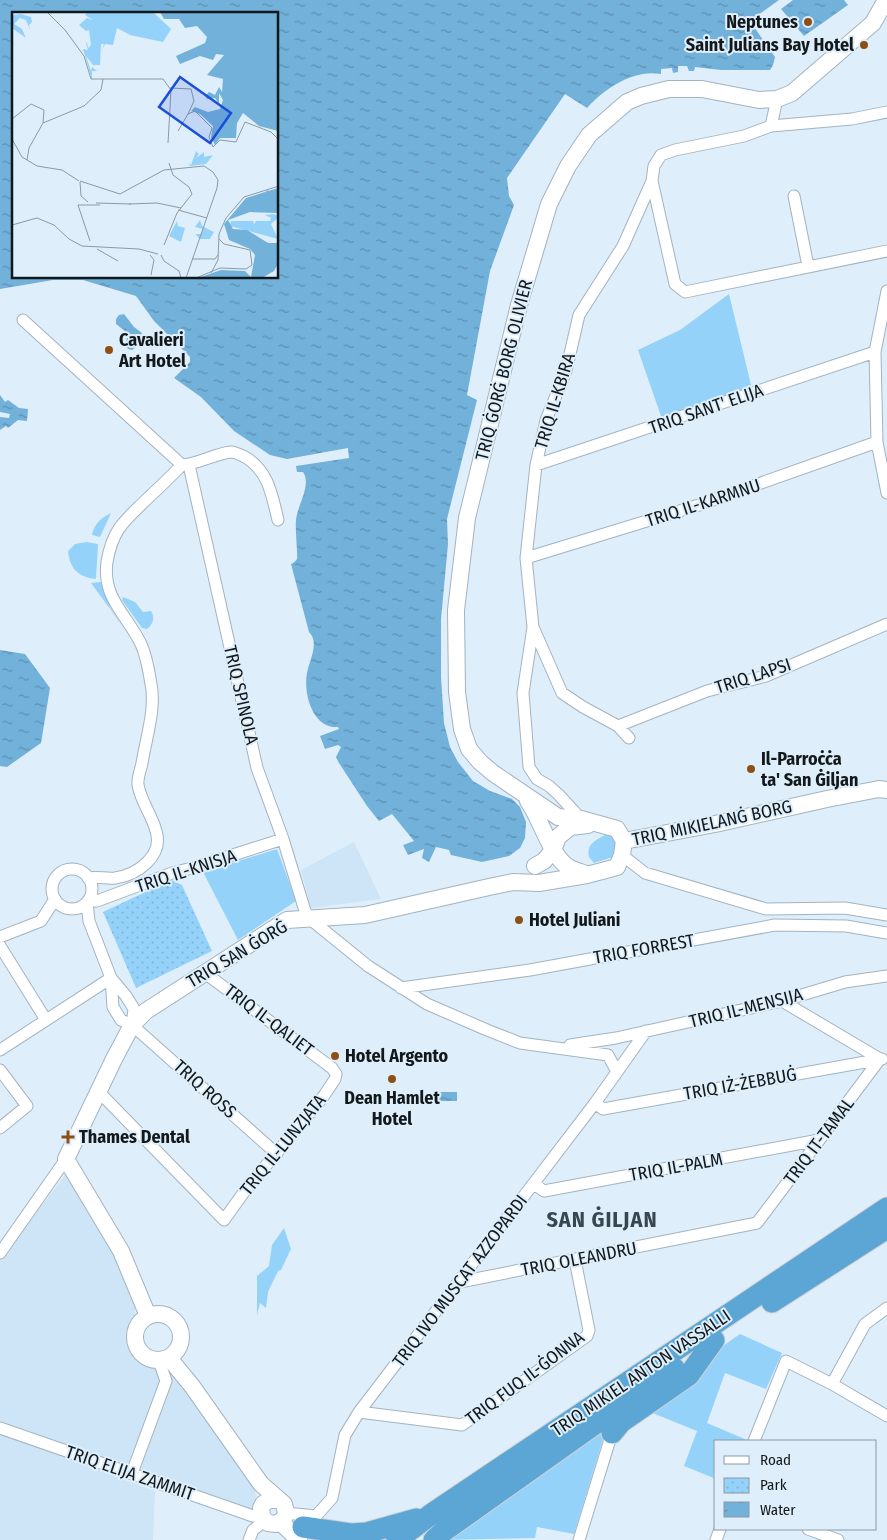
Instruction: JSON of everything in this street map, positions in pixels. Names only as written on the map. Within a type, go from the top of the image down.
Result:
[{"type":"highway","name":"TRIQ MIKIEL ANTON VASSALLI","points":[[397,1540],[433,1513],[887,1208]]},
{"type":"highway","name":"TRIQ MIKIEL ANTON VASSALLI","points":[[436,1537],[714,1340],[887,1228]]},
{"type":"highway","points":[[612,1433],[620,1422],[689,1376],[714,1340]]},
{"type":"highway","points":[[284,1519],[351,1534],[378,1531],[433,1513]]},
{"type":"main road","points":[[778,99],[792,93],[872,23],[886,0]]},
{"type":"main road","name":"TRIQ ĠORĠ BORG OLIVIER","points":[[522,793],[480,762],[469,749],[462,730],[457,692],[456,610],[467,518],[519,304],[549,204],[568,166],[590,135],[634,99],[669,89],[702,88],[759,100],[778,99]]},
{"type":"main road","name":"TRIQ MIKIELANĠ BORG","points":[[522,793],[558,817],[588,821],[617,829],[623,848],[827,798],[887,790]]},
{"type":"main road","points":[[522,793],[535,811],[553,850],[568,866],[587,875]]},
{"type":"main road","points":[[513,882],[544,861],[553,850],[558,837],[570,827],[588,821]]},
{"type":"main road","points":[[535,866],[543,826]]},
{"type":"main road","name":"TRIQ SAN ĠORĠ","points":[[66,1159],[132,1024],[146,1011],[287,920],[365,915],[513,882],[539,883],[587,875],[616,867],[623,848]]},
{"type":"main road","points":[[66,1159],[121,1251],[148,1316]]},
{"type":"main road","points":[[165,1315],[173,1320],[180,1329],[180,1344],[177,1351],[164,1359],[151,1360],[145,1357],[137,1348],[135,1336],[139,1324],[148,1316],[165,1315]]},
{"type":"main road","points":[[164,1359],[192,1386],[284,1519]]},
{"type":"street","points":[[778,99],[770,126],[852,119],[887,112]]},
{"type":"street","name":"TRIQ IL-KBIRA","points":[[588,821],[549,786],[537,779],[529,767],[523,693],[533,627],[526,558],[536,465],[546,420],[566,372],[576,315],[623,246],[652,181],[654,166],[661,155],[675,150],[744,136],[770,126]]},
{"type":"street","points":[[652,181],[675,284],[685,292],[808,266],[887,252]]},
{"type":"street","points":[[794,196],[808,266]]},
{"type":"street","points":[[887,291],[875,352],[877,442],[887,493]]},
{"type":"street","points":[[23,320],[185,465]]},
{"type":"street","name":"TRIQ SANT' ELIJA","points":[[536,465],[875,352]]},
{"type":"street","name":"TRIQ IL-KARMNU","points":[[526,558],[699,505],[877,442]]},
{"type":"street","points":[[88,878],[114,878],[137,871],[151,857],[159,841],[156,829],[145,808],[138,784],[151,712],[152,686],[140,643],[112,597],[107,580],[107,563],[112,543],[119,527],[130,514],[185,465],[231,452],[247,459],[265,476],[271,490],[278,520]]},
{"type":"street","name":"TRIQ SPINOLA","points":[[185,465],[257,768],[283,839],[305,911],[310,919]]},
{"type":"street","name":"TRIQ LAPSI","points":[[618,726],[707,691],[766,676],[887,624]]},
{"type":"street","points":[[533,627],[562,693],[618,726],[629,738]]},
{"type":"street","name":"TRIQ IL-KNISJA","points":[[88,902],[96,901],[172,873],[283,839]]},
{"type":"street","points":[[623,848],[645,873],[766,909],[845,908],[887,915]]},
{"type":"street","points":[[75,870],[85,874],[92,887],[88,902],[78,908],[62,907],[55,898],[52,889],[54,883],[60,873],[65,871],[75,870]]},
{"type":"street","points":[[0,937],[41,921],[55,898]]},
{"type":"street","name":"TRIQ ROSS","points":[[88,902],[89,921],[111,978],[113,1007],[121,1020],[132,1024],[277,1154]]},
{"type":"street","points":[[73,909],[89,921]]},
{"type":"street","points":[[766,909],[775,925]]},
{"type":"street","name":"TRIQ IL-MENSIJA","points":[[310,919],[368,966],[427,1004],[520,1043],[608,1055]]},
{"type":"street","name":"TRIQ FORREST","points":[[401,988],[530,970],[775,925],[846,926],[887,933]]},
{"type":"street","points":[[0,946],[46,1020]]},
{"type":"street","name":"TRIQ IL-QALIET","points":[[205,972],[332,1068]]},
{"type":"street","name":"TRIQ IL-MENSIJA","points":[[553,1047],[606,1040],[782,1001],[845,982],[887,976]]},
{"type":"street","points":[[0,1050],[111,978]]},
{"type":"street","name":"TRIQ ROSS","points":[[111,978],[134,1009],[132,1024]]},
{"type":"street","points":[[782,1001],[884,1059]]},
{"type":"street","name":"TRIQ IVO MUSCAT AZZOPARDI","points":[[284,1519],[316,1516],[332,1498],[345,1435],[359,1412],[534,1184],[646,1031]]},
{"type":"street","points":[[606,1040],[608,1055],[617,1072]]},
{"type":"street","name":"TRIQ IŻ-ŻEBBUĠ","points":[[595,1103],[603,1109],[884,1059]]},
{"type":"street","name":"TRIQ IT-TAMAL","points":[[757,1223],[819,1140],[884,1059]]},
{"type":"street","name":"TRIQ IL-LUNZJATA","points":[[99,1092],[224,1220],[244,1192],[323,1097],[335,1079],[336,1074],[332,1068]]},
{"type":"street","points":[[0,1070],[27,1106],[0,1128]]},
{"type":"street","name":"TRIQ IL-PALM","points":[[534,1184],[544,1191],[819,1140]]},
{"type":"street","name":"TRIQ SAN ĠORĠ","points":[[0,1253],[66,1159]]},
{"type":"street","name":"TRIQ OLEANDRU","points":[[460,1282],[757,1223]]},
{"type":"street","name":"TRIQ FUQ IL-ĠONNA","points":[[359,1412],[462,1426],[587,1336],[589,1330],[575,1260]]},
{"type":"street","points":[[832,1384],[865,1324],[887,1308]]},
{"type":"street","points":[[132,1473],[166,1381],[164,1359]]},
{"type":"street","points":[[754,1440],[786,1362],[832,1384],[887,1416]]},
{"type":"street","name":"TRIQ ELIJA ZAMMIT","points":[[0,1428],[253,1516],[284,1519]]},
{"type":"street","points":[[580,1540],[612,1433]]},
{"type":"street","points":[[249,1540],[253,1530],[284,1519]]},
{"type":"street","points":[[811,1530],[838,1540]]},
{"type":"shaded area","points":[[354,842],[381,899],[311,908],[301,870]]},
{"type":"shaded area","points":[[67,1173],[74,1174],[135,1296],[135,1315],[128,1341],[138,1357],[156,1370],[173,1373],[255,1487],[256,1505],[251,1509],[0,1421],[0,1259]]},
{"type":"shaded area","points":[[0,1434],[155,1491],[153,1540],[0,1540]]},
{"type":"green space","points":[[729,294],[752,389],[662,419],[638,350],[680,330]]},
{"type":"green space","points":[[111,513],[100,537],[92,535],[98,522]]},
{"type":"green space","points":[[87,542],[98,544],[96,579],[84,576],[76,571],[69,557],[68,551],[75,544]]},
{"type":"green space","points":[[101,582],[110,608],[129,635],[91,583]]},
{"type":"green space","points":[[123,597],[135,602],[143,612],[151,611],[153,621],[147,629],[142,628],[122,600]]},
{"type":"green space","points":[[605,835],[613,837],[617,842],[613,857],[594,863],[588,853],[590,846]]},
{"type":"green space","points":[[277,849],[296,901],[238,940],[203,872]]},
{"type":"green space","points":[[171,880],[182,885],[212,951],[136,988],[103,912]]},
{"type":"green space","points":[[284,1228],[291,1249],[268,1292],[266,1308],[260,1303],[257,1315],[257,1276],[269,1266],[272,1245]]},
{"type":"green space","points":[[740,1334],[782,1353],[766,1389],[725,1373],[707,1423],[747,1440],[714,1440],[714,1478],[684,1466],[697,1431],[650,1412],[713,1353]]},
{"type":"green space","points":[[607,1426],[574,1534],[537,1527],[535,1538],[445,1540]]},
{"type":"water","points":[[0,0],[779,0],[750,21],[775,57],[770,70],[721,70],[695,67],[694,71],[689,71],[687,66],[678,66],[678,72],[673,73],[672,68],[661,69],[661,74],[641,74],[630,77],[611,87],[587,108],[565,94],[507,178],[509,196],[514,205],[490,271],[467,395],[477,400],[447,519],[448,544],[441,619],[441,677],[444,723],[450,747],[458,762],[473,781],[490,791],[512,799],[520,807],[526,822],[525,838],[520,848],[509,856],[482,862],[451,855],[449,850],[436,847],[429,862],[422,858],[424,849],[408,855],[403,845],[414,841],[392,814],[379,821],[367,806],[336,757],[341,747],[338,745],[325,749],[320,736],[339,729],[322,722],[316,716],[308,700],[306,681],[314,641],[309,632],[291,564],[297,559],[296,520],[306,483],[303,472],[297,472],[296,466],[349,458],[348,448],[287,459],[270,455],[234,431],[201,397],[174,378],[190,362],[190,357],[154,321],[136,296],[83,280],[53,280],[0,289]]},
{"type":"water","name":"Neptunes","points":[[793,0],[844,0],[848,5],[804,36],[781,9]]},
{"type":"water","points":[[124,314],[134,327],[142,333],[141,337],[136,340],[137,346],[132,350],[128,349],[125,344],[127,339],[125,331],[116,324],[116,319],[119,315]]},
{"type":"water","points":[[0,395],[5,402],[8,400],[19,408],[28,409],[27,421],[18,420],[8,428],[6,426],[0,430],[0,417],[9,418],[10,414],[0,412]]},
{"type":"water","points":[[0,650],[25,654],[50,688],[41,743],[7,767],[0,766]]},
{"type":"water","points":[[438,1092],[457,1092],[457,1101],[438,1101]]},
{"type":"place","name":"Neptunes","points":[[808,22]]},
{"type":"place","name":"Saint Julians Bay Hotel","points":[[864,45]]},
{"type":"place","name":"Cavalieri Art Hotel","points":[[109,350]]},
{"type":"place","name":"Il-Parroċċa ta' San Ġiljan","points":[[751,769]]},
{"type":"place","name":"Hotel Juliani","points":[[519,920]]},
{"type":"place","name":"Hotel Argento","points":[[335,1056]]},
{"type":"place","name":"Dean Hamlet Hotel","points":[[392,1079]]},
{"type":"place","name":"Thames Dental","points":[[68,1137]]},
{"type":"district","name":"SAN ĠILJAN","points":[[602,1219]]}]
